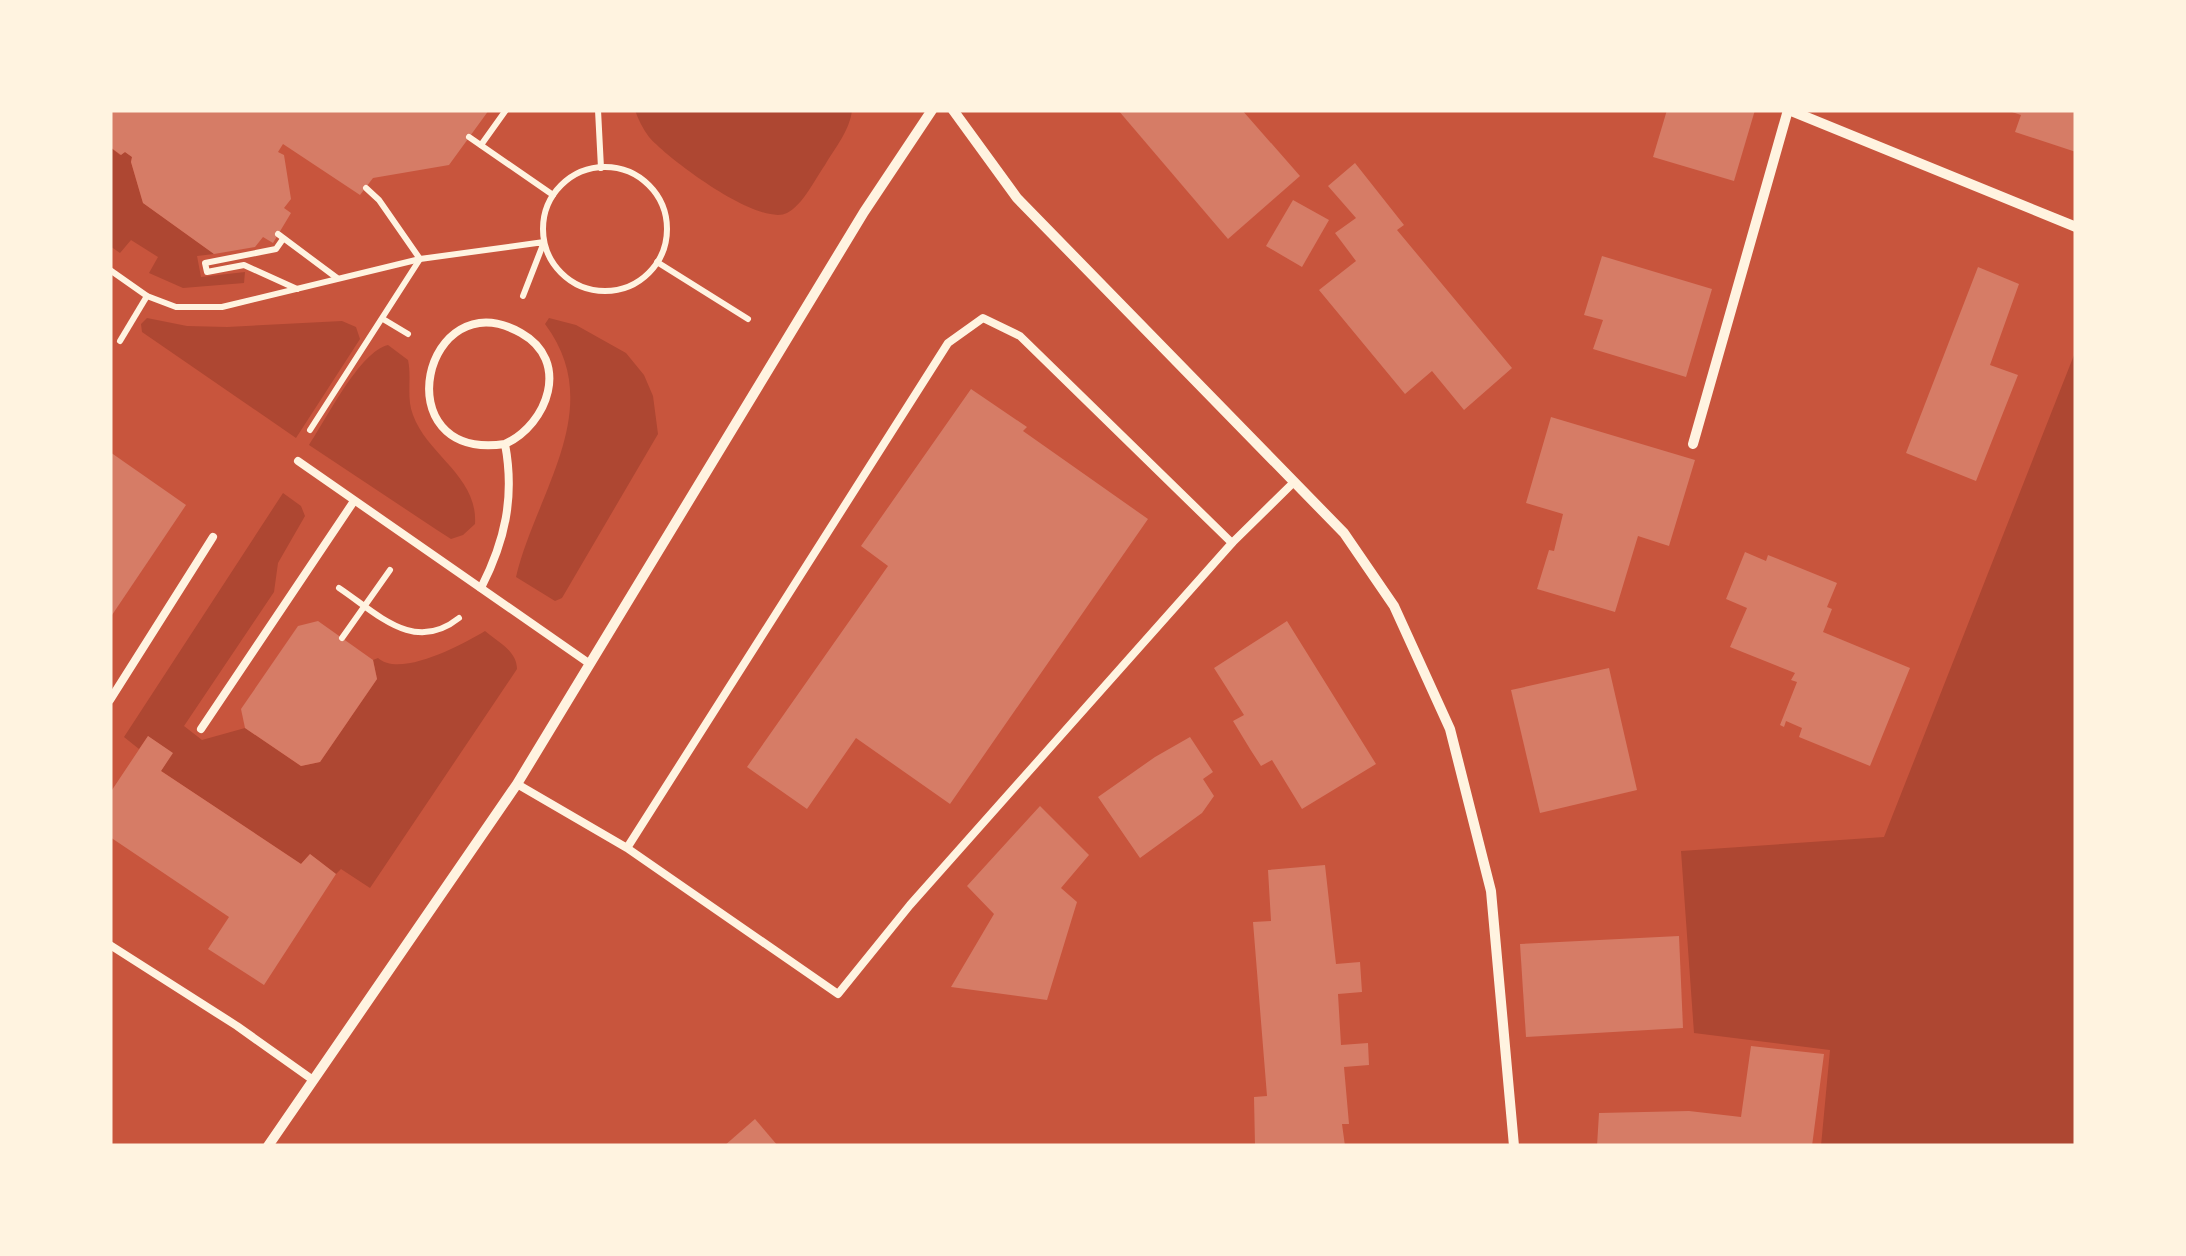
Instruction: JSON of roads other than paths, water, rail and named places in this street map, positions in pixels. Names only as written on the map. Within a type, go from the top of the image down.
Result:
[{"type":"street","points":[[268,1146],[517,784],[864,212],[932,110]]},
{"type":"street","points":[[953,110],[1016,198],[1344,533],[1394,606],[1450,729],[1492,891],[1514,1146]]},
{"type":"street","points":[[1694,444],[1789,110],[2076,226]]},
{"type":"lane","points":[[627,848],[948,343],[983,318],[1020,336],[1232,543]]},
{"type":"lane","points":[[476,325],[512,329],[526,336],[548,371],[548,400],[527,431],[505,444],[494,446],[464,440],[448,430],[434,413],[428,381],[438,352],[457,334],[476,325]]},
{"type":"lane","points":[[481,588],[507,516],[511,479],[505,444]]},
{"type":"lane","points":[[298,461],[590,664]]},
{"type":"lane","points":[[517,784],[627,848],[838,994],[910,905],[1232,543],[1293,483]]},
{"type":"lane","points":[[201,729],[354,501]]},
{"type":"lane","points":[[110,700],[214,537]]},
{"type":"lane","points":[[110,945],[314,1080]]}]
